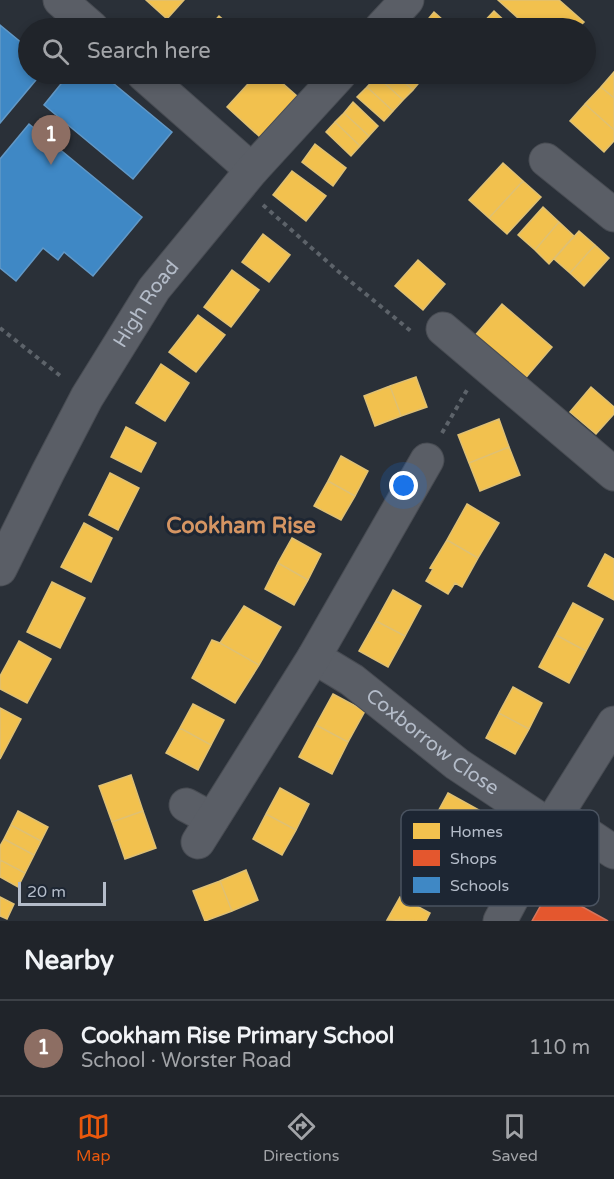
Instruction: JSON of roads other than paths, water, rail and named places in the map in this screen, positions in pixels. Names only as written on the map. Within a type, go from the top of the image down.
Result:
[{"type":"street","points":[[60,0],[81,18]]},
{"type":"street","points":[[390,18],[407,0]]},
{"type":"street","points":[[153,84],[246,177]]},
{"type":"street","name":"High Road","points":[[0,569],[87,397],[154,289],[246,177],[331,84]]},
{"type":"street","points":[[546,160],[614,215]]},
{"type":"street","points":[[431,333],[614,474]]},
{"type":"street","points":[[199,822],[314,657],[428,477]]},
{"type":"street","name":"Coxborrow Close","points":[[314,657],[352,680],[457,764],[537,810]]},
{"type":"street","points":[[560,810],[614,723]]},
{"type":"street","name":"Coxborrow Close","points":[[599,844],[614,852]]},
{"type":"street","points":[[500,921],[508,906]]},
{"type":"place","name":"Cookham Rise Primary School","points":[[51,165]]},
{"type":"district","name":"Cookham Rise","points":[[241,526]]}]
